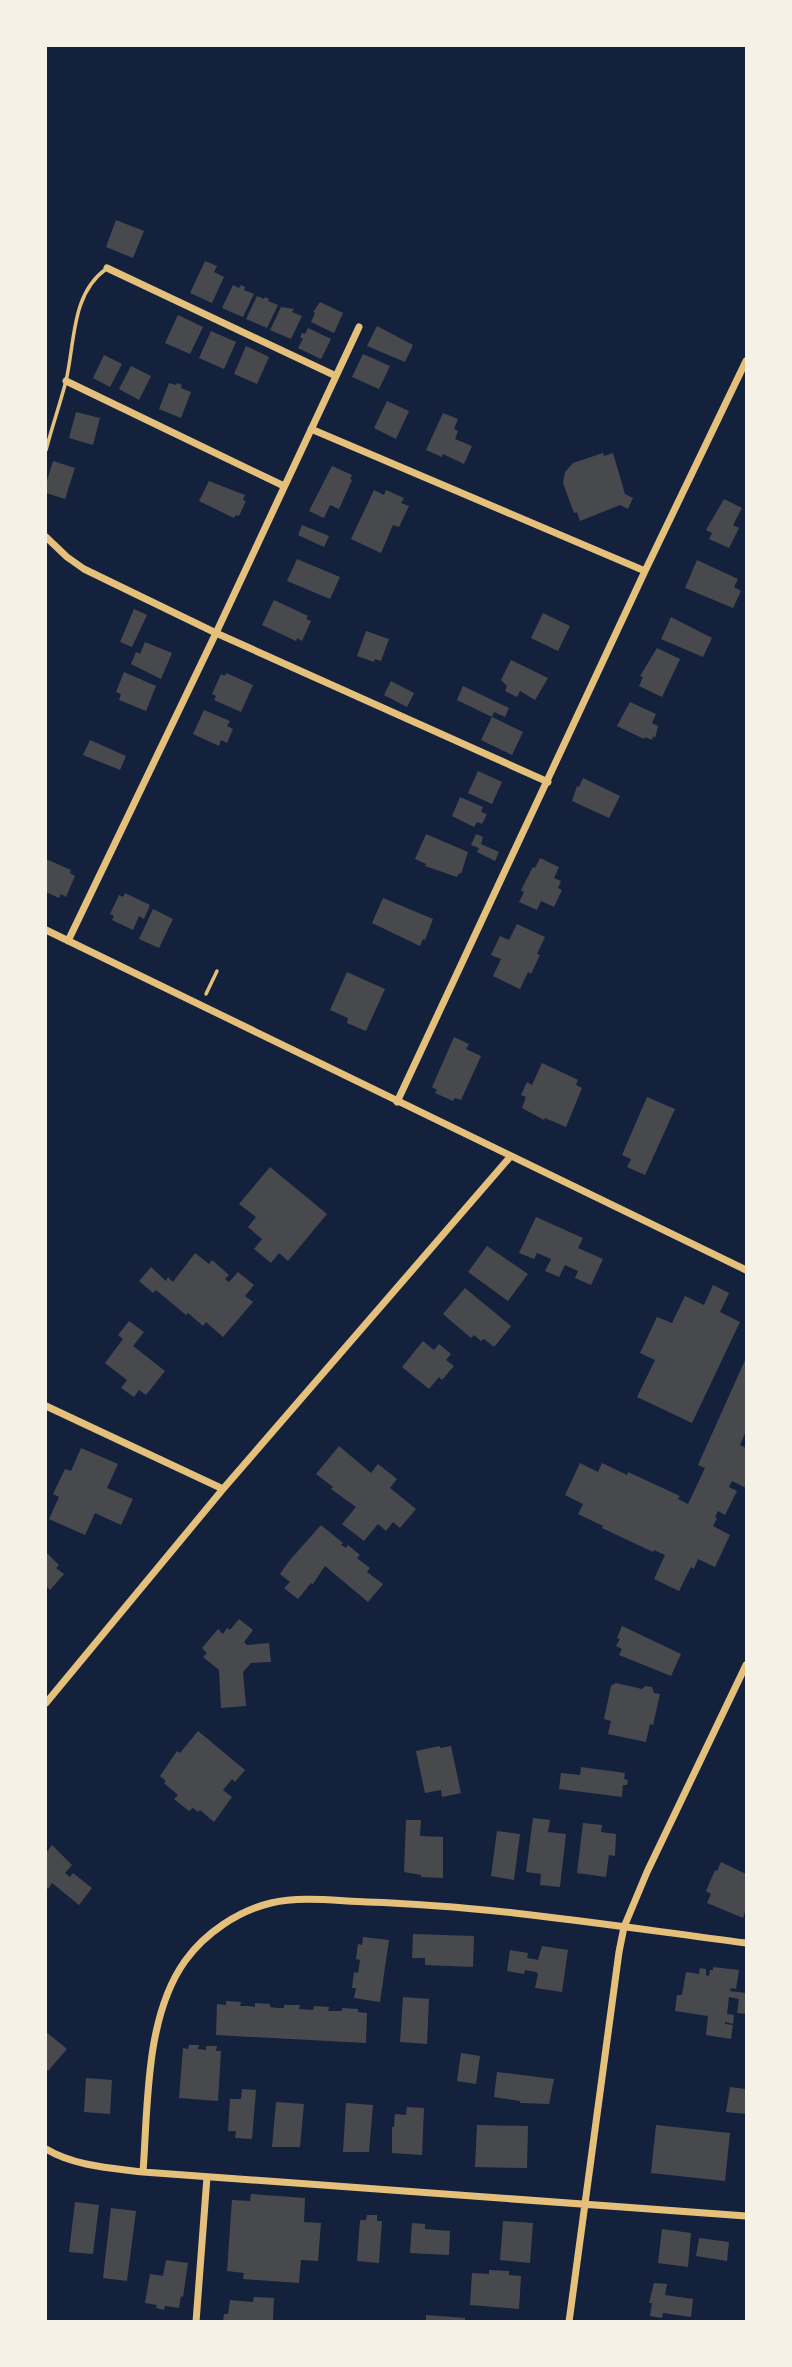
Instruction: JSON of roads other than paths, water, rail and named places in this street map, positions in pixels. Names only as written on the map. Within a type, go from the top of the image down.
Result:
[{"type":"street","points":[[107,268],[336,376]]},
{"type":"street","points":[[68,941],[359,327]]},
{"type":"street","points":[[397,1102],[645,571],[747,361]]},
{"type":"street","points":[[66,381],[284,486]]},
{"type":"street","points":[[311,429],[645,571]]},
{"type":"street","points":[[46,537],[84,569],[216,633],[548,782]]},
{"type":"street","points":[[46,930],[747,1270]]},
{"type":"street","points":[[46,1703],[223,1489],[510,1157]]},
{"type":"street","points":[[46,1406],[223,1489]]},
{"type":"street","points":[[569,2322],[624,1927],[647,1872],[747,1665]]},
{"type":"street","points":[[143,2172],[152,2041],[161,2014],[184,1962],[203,1941],[225,1923],[248,1911],[273,1902],[301,1900],[398,1903],[482,1909],[747,1943]]},
{"type":"street","points":[[46,2149],[53,2154],[98,2166],[143,2172],[747,2216]]},
{"type":"street","points":[[196,2322],[208,2177]]},
{"type":"lane","points":[[46,450],[66,381],[80,304],[93,280],[107,268]]}]
